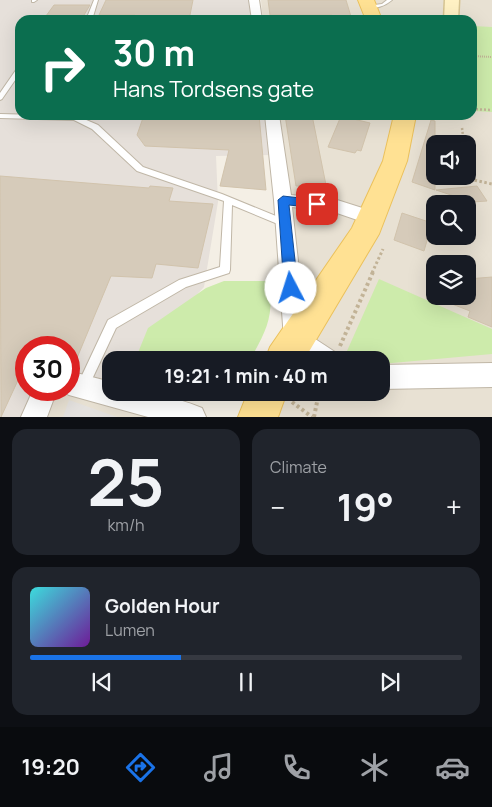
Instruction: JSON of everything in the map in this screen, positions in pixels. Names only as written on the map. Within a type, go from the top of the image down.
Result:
[{"type":"main road","points":[[451,15],[452,0]]},
{"type":"main road","points":[[289,350],[346,265],[372,218],[395,161],[402,135],[404,120]]},
{"type":"street","points":[[254,0],[256,15]]},
{"type":"street","points":[[273,120],[285,223],[289,350]]},
{"type":"street","points":[[283,200],[334,206],[372,218]]},
{"type":"street","points":[[390,377],[492,375]]},
{"type":"street","points":[[80,386],[193,417]]},
{"type":"street","points":[[34,417],[41,401]]},
{"type":"lane","points":[[91,15],[96,0]]},
{"type":"lane","points":[[370,9],[384,5],[390,0]]},
{"type":"lane","points":[[0,98],[15,76]]},
{"type":"lane","points":[[0,116],[15,116]]},
{"type":"lane","points":[[80,120],[96,127],[140,169],[228,200],[285,223]]},
{"type":"lane","points":[[80,378],[112,324],[183,283],[225,270],[228,200]]},
{"type":"path","points":[[477,56],[492,57]]},
{"type":"path","points":[[477,109],[492,110]]},
{"type":"path","points":[[462,128],[463,135]]},
{"type":"path","points":[[476,181],[492,184]]},
{"type":"path","points":[[270,402],[313,417],[317,401]]},
{"type":"shaded area","points":[[0,0],[258,0],[260,15],[15,15],[15,120],[269,120],[272,155],[216,156],[218,202],[204,287],[144,351],[102,351],[102,381],[80,376],[80,336],[15,336],[15,401],[30,401],[21,417],[0,417]]},
{"type":"shaded area","points":[[261,0],[492,0],[492,417],[260,417],[267,401],[390,401],[390,351],[286,351],[275,120],[477,120],[477,15],[262,15]]},
{"type":"shaded area","points":[[80,385],[102,391],[102,401],[136,401],[193,417],[35,417],[41,401],[80,401]]},
{"type":"shaded area","points":[[69,401],[72,401],[117,417],[63,417]]},
{"type":"green space","points":[[477,26],[492,27],[492,112],[477,111]]},
{"type":"green space","points":[[379,279],[426,300],[426,305],[438,305],[492,329],[492,354],[390,363],[390,351],[347,351]]},
{"type":"green space","points":[[224,281],[268,281],[270,283],[271,306],[268,323],[255,351],[139,351],[148,328],[206,288]]},
{"type":"building","points":[[106,0],[193,0],[190,15],[99,15]]},
{"type":"building","points":[[268,0],[346,0],[350,15],[332,15],[270,15]]},
{"type":"building","points":[[54,5],[90,5],[84,15],[47,15]]},
{"type":"building","points":[[142,120],[259,120],[266,190],[220,186],[229,150],[145,146],[137,135]]},
{"type":"building","points":[[286,120],[313,120],[326,185],[296,186]]},
{"type":"building","points":[[339,120],[358,120],[370,123],[361,151],[357,150],[355,153],[328,147]]},
{"type":"building","points":[[431,120],[435,121],[435,135],[426,135]]},
{"type":"building","points":[[426,136],[426,185],[435,185],[435,190],[412,182]]},
{"type":"building","points":[[0,176],[149,188],[150,186],[173,188],[169,201],[213,204],[198,268],[156,264],[152,278],[111,276],[80,351],[80,336],[15,336],[15,387],[1,417]]},
{"type":"building","points":[[477,186],[487,201],[476,202],[476,195],[451,195],[436,190]]},
{"type":"building","points":[[402,213],[426,221],[426,244],[424,251],[394,240]]},
{"type":"building","points":[[492,277],[492,327],[468,317],[470,311],[455,305],[476,305],[476,278]]},
{"type":"route","points":[[291,288],[283,200],[317,204]]}]
